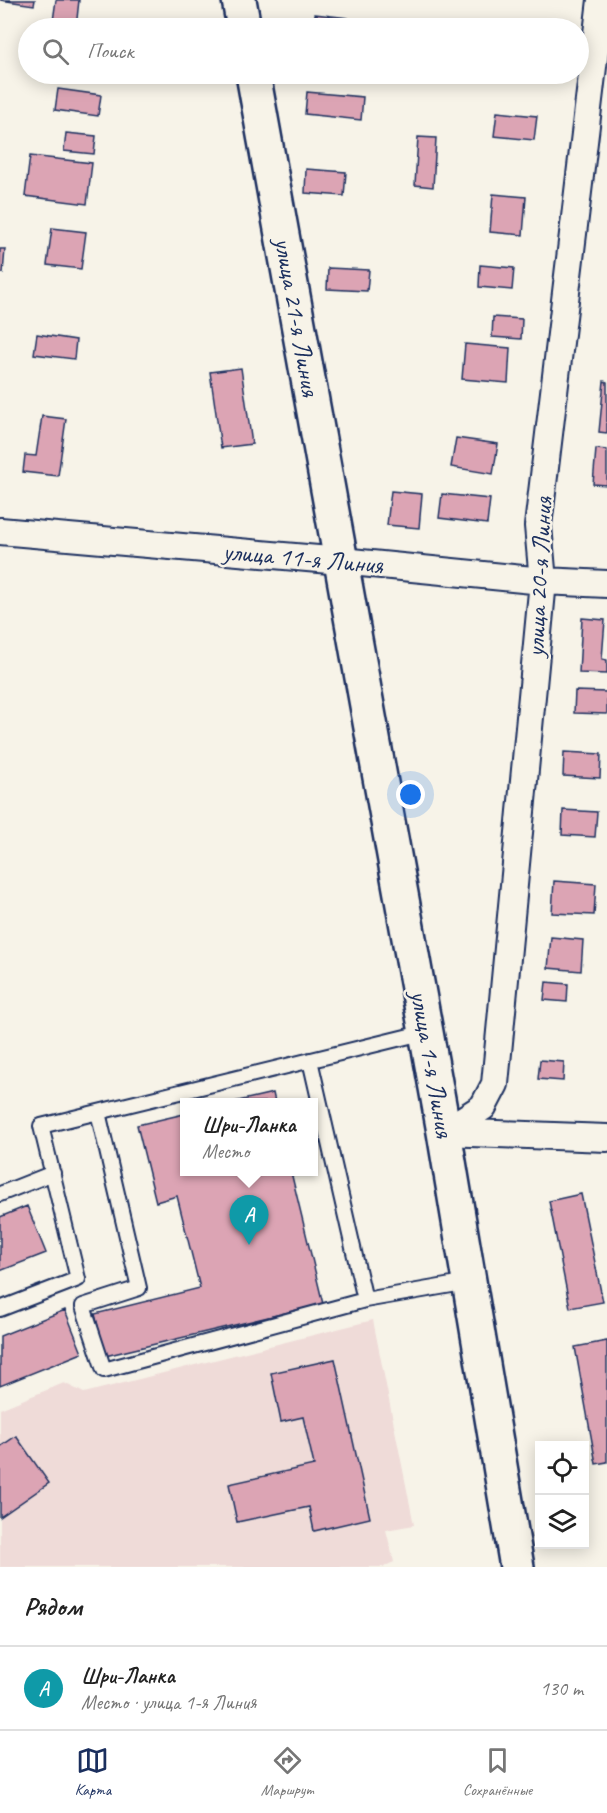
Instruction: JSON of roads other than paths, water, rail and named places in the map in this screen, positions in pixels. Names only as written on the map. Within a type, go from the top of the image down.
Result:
[{"type":"main road","points":[[239,0],[242,18]]},
{"type":"main road","name":"улица 21-я Линия","points":[[254,84],[341,561]]},
{"type":"main road","name":"улица 1-я Линия","points":[[341,561],[444,1132],[517,1567]]},
{"type":"street","points":[[594,0],[607,1]]},
{"type":"street","name":"улица 20-я Линия","points":[[444,1132],[483,1107],[495,1084],[543,581],[538,526],[601,0]]},
{"type":"street","name":"улица 11-я Линия","points":[[0,531],[543,581],[607,584]]},
{"type":"street","points":[[444,1132],[607,1138]]},
{"type":"lane","points":[[0,1309],[78,1279],[41,1126],[426,1032]]},
{"type":"lane","points":[[310,1060],[365,1300]]},
{"type":"lane","points":[[98,1112],[139,1288],[84,1306],[104,1370],[365,1300],[469,1282]]},
{"type":"lane","points":[[0,1194],[53,1173]]},
{"type":"place","name":"Шри-Ланка","points":[[249,1245]]}]
